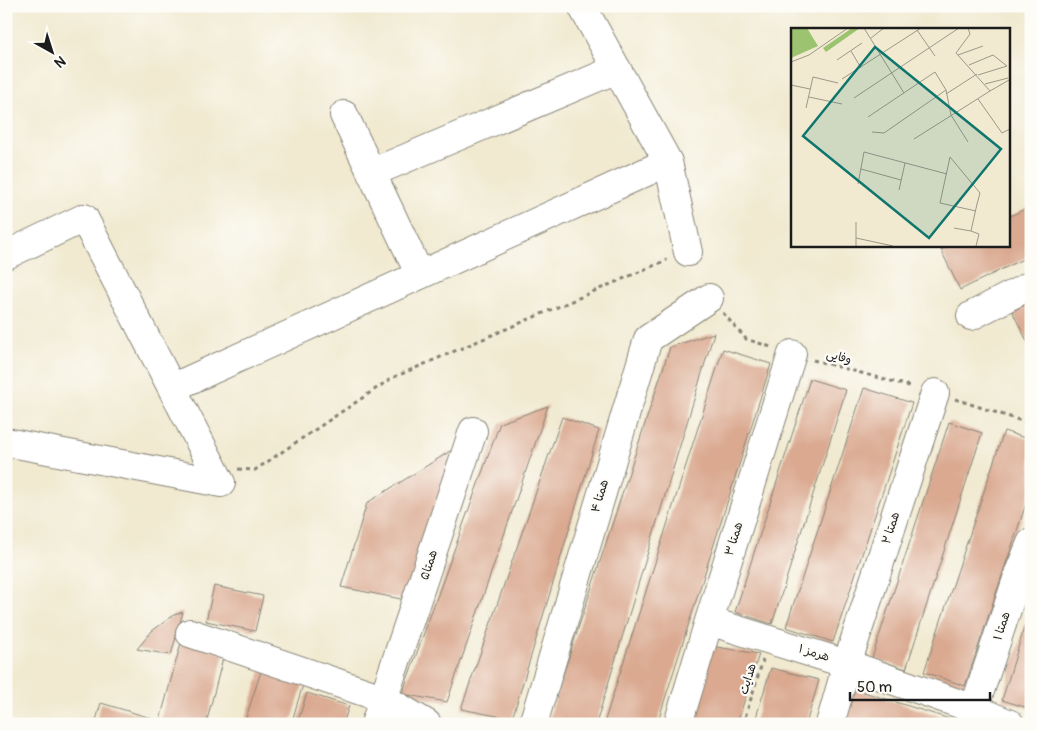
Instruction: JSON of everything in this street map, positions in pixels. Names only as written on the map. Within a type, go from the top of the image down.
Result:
[{"type":"street","points":[[582,6],[668,162],[688,252]]},
{"type":"street","points":[[371,173],[617,69]]},
{"type":"street","points":[[344,116],[420,275]]},
{"type":"street","points":[[172,388],[668,162]]},
{"type":"street","points":[[6,255],[84,218],[221,483],[6,442]]},
{"type":"street","points":[[971,316],[1031,285]]},
{"type":"street","name":"همتا ۴","points":[[533,724],[648,339],[709,298]]},
{"type":"street","name":"همتا ۳","points":[[678,724],[792,354]]},
{"type":"street","name":"همتا ۲","points":[[830,724],[847,664],[935,393]]},
{"type":"street","name":"همتا۵","points":[[376,724],[473,431]]},
{"type":"street","name":"همتا ۱","points":[[972,716],[1026,572],[1031,543]]},
{"type":"street","name":"هرمز ۱","points":[[709,621],[847,664],[972,716],[1010,724]]},
{"type":"street","points":[[190,633],[384,698],[427,724]]},
{"type":"path","points":[[212,466],[255,470],[392,378],[688,252]]},
{"type":"path","name":"وفایی","points":[[709,298],[746,339],[792,354],[935,393],[1031,424]]},
{"type":"path","name":"هدایت","points":[[743,724],[769,640]]},
{"type":"building","points":[[1031,206],[1031,255],[960,290],[941,250],[950,246],[1010,246],[1010,216]]},
{"type":"building","points":[[1031,302],[1031,349],[1012,311]]},
{"type":"building","points":[[714,333],[596,724],[547,724],[670,347]]},
{"type":"building","points":[[723,349],[771,364],[657,724],[617,724],[605,720]]},
{"type":"building","points":[[810,379],[846,390],[772,624],[735,612]]},
{"type":"building","points":[[864,388],[912,403],[833,642],[786,627]]},
{"type":"building","points":[[548,406],[447,702],[402,694],[500,423]]},
{"type":"building","points":[[562,417],[599,430],[512,719],[461,709]]},
{"type":"building","points":[[949,422],[982,433],[906,669],[872,658]]},
{"type":"building","points":[[1004,431],[1031,440],[1031,489],[965,686],[924,672]]},
{"type":"building","points":[[452,450],[406,600],[341,587],[367,503]]},
{"type":"building","points":[[214,586],[263,596],[255,631],[206,621]]},
{"type":"building","points":[[1031,609],[1031,709],[1002,700]]},
{"type":"building","points":[[183,612],[171,655],[137,649],[152,631],[174,615]]},
{"type":"building","points":[[182,639],[224,654],[206,724],[159,724]]},
{"type":"building","points":[[711,646],[759,654],[737,724],[688,724]]},
{"type":"building","points":[[263,665],[305,678],[291,724],[244,724]]},
{"type":"building","points":[[771,668],[819,680],[806,724],[754,724]]},
{"type":"building","points":[[854,689],[953,720],[951,724],[843,724]]},
{"type":"building","points":[[307,693],[349,706],[343,724],[297,724]]},
{"type":"building","points":[[101,703],[151,718],[149,724],[95,724]]}]
